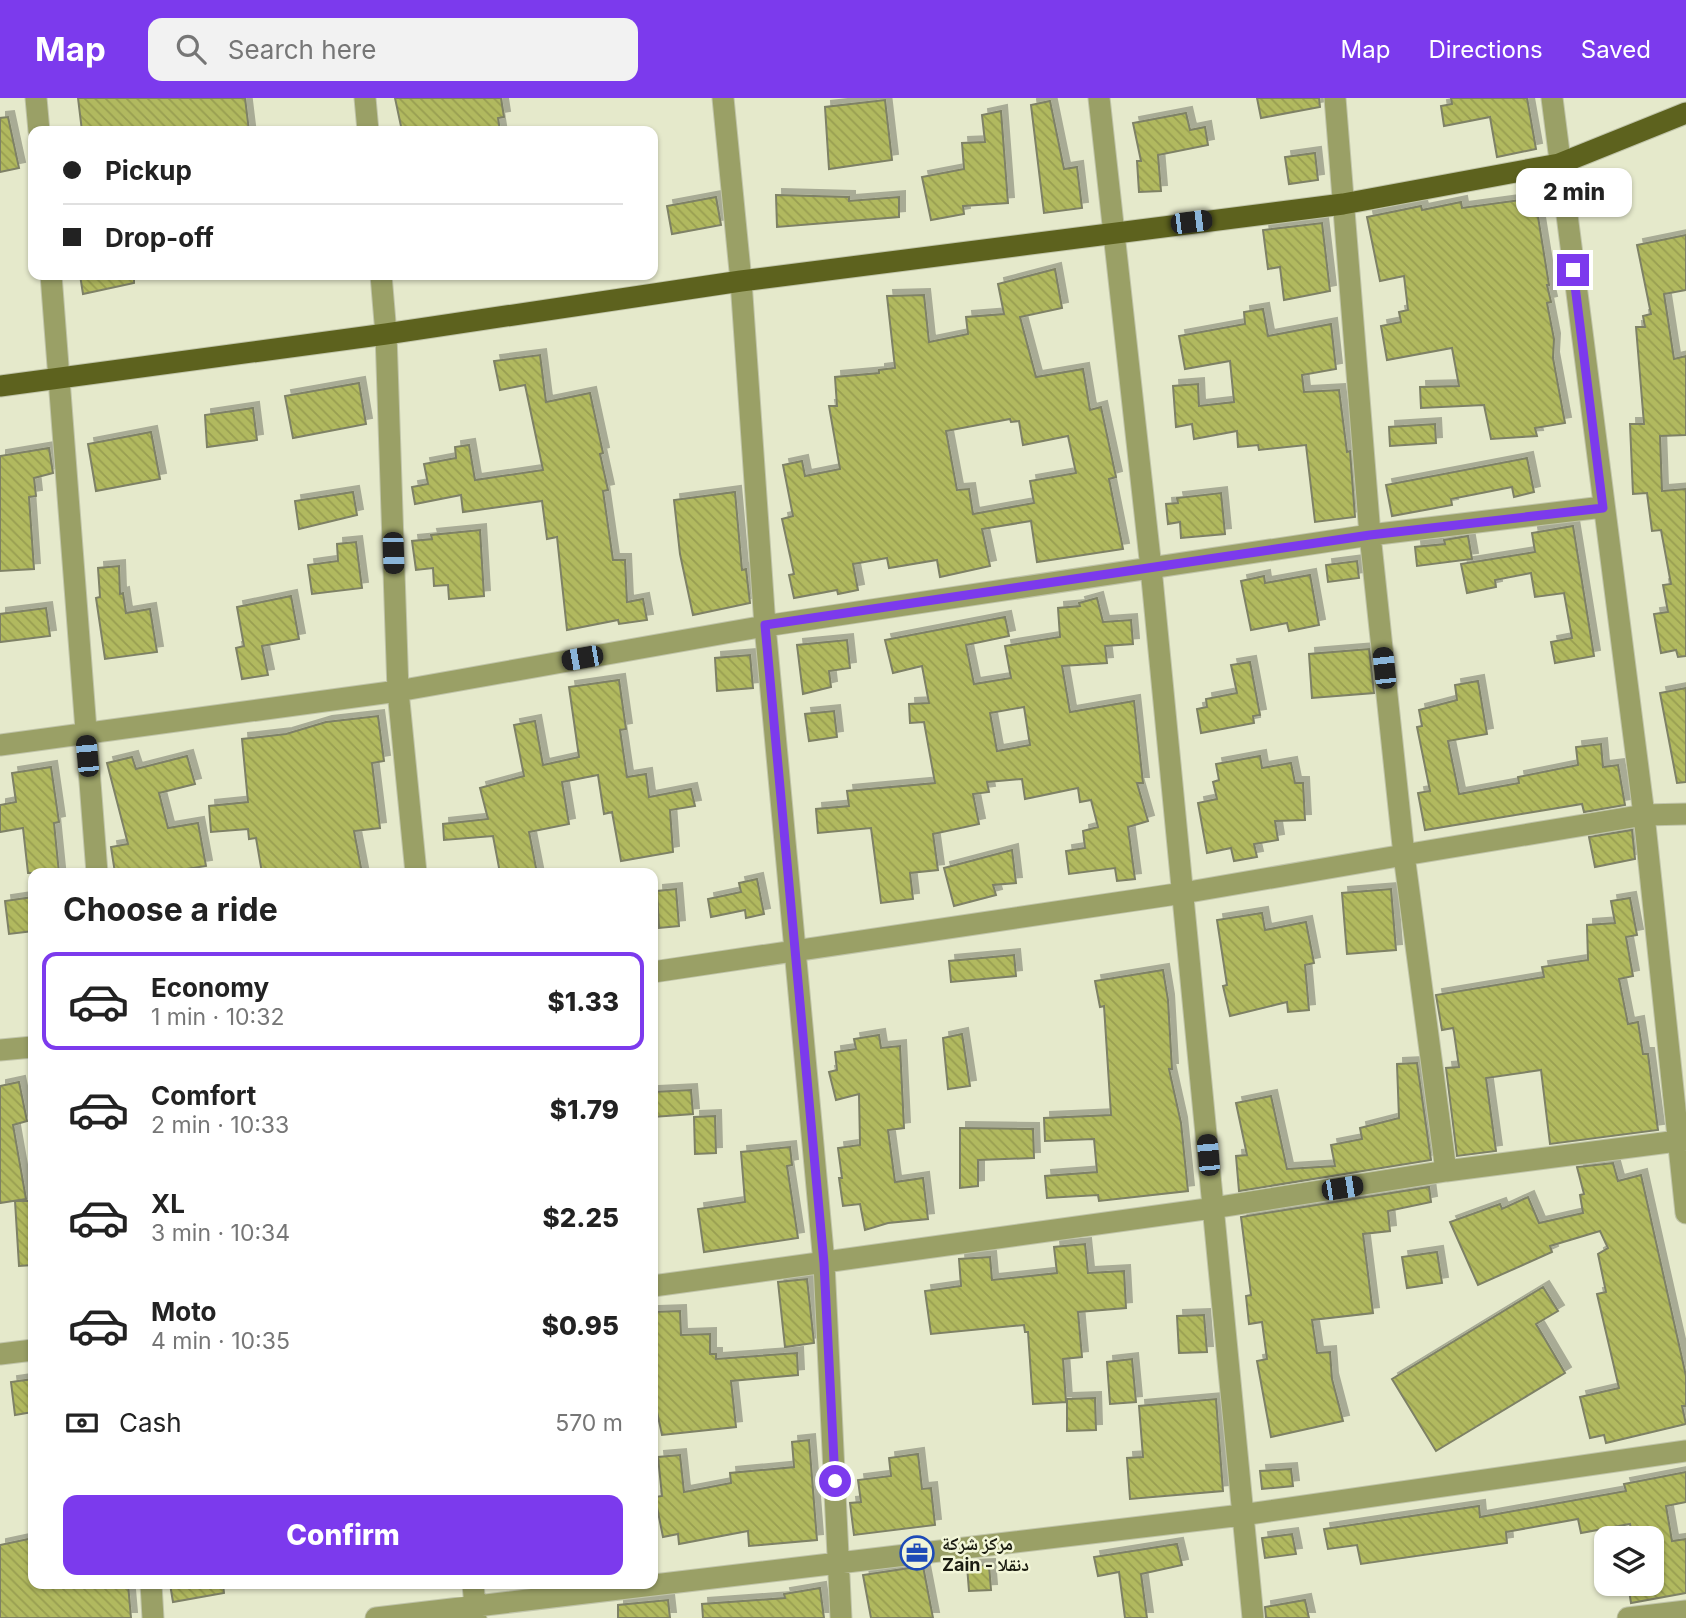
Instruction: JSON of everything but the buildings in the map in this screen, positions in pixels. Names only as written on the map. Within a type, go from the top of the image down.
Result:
[{"type":"main road","points":[[0,386],[386,334],[741,281],[1115,231],[1343,204],[1559,164],[1686,113]]},
{"type":"street","points":[[36,98],[39,126]]},
{"type":"street","points":[[365,98],[368,126]]},
{"type":"street","points":[[723,98],[741,281],[765,625],[824,1263],[841,1618]]},
{"type":"street","points":[[1099,98],[1151,568],[1253,1618]]},
{"type":"street","points":[[1335,98],[1370,535],[1404,855],[1446,1171]]},
{"type":"street","points":[[1552,98],[1644,815],[1682,1141],[1686,1213]]},
{"type":"street","points":[[51,280],[97,868]]},
{"type":"street","points":[[381,280],[386,334],[398,691],[416,868]]},
{"type":"street","points":[[0,745],[398,691],[765,625],[1370,535],[1603,508]]},
{"type":"street","points":[[658,971],[1183,893],[1644,815],[1686,814]]},
{"type":"street","points":[[0,1050],[28,1047]]},
{"type":"street","points":[[658,1285],[1213,1208],[1446,1171],[1682,1141]]},
{"type":"street","points":[[0,1354],[28,1351]]},
{"type":"street","points":[[658,1587],[839,1562],[1242,1515],[1686,1451]]},
{"type":"street","points":[[151,1589],[153,1618]]},
{"type":"street","points":[[474,1589],[476,1613]]},
{"type":"street","points":[[376,1618],[476,1613],[647,1589]]},
{"type":"street","points":[[1628,1618],[1686,1611]]},
{"type":"place","name":"مركز شركة Zain - دنقلا","points":[[917,1553]]},
{"type":"route","points":[[835,1481],[824,1263],[765,625],[1370,535],[1603,508],[1573,270]]}]
